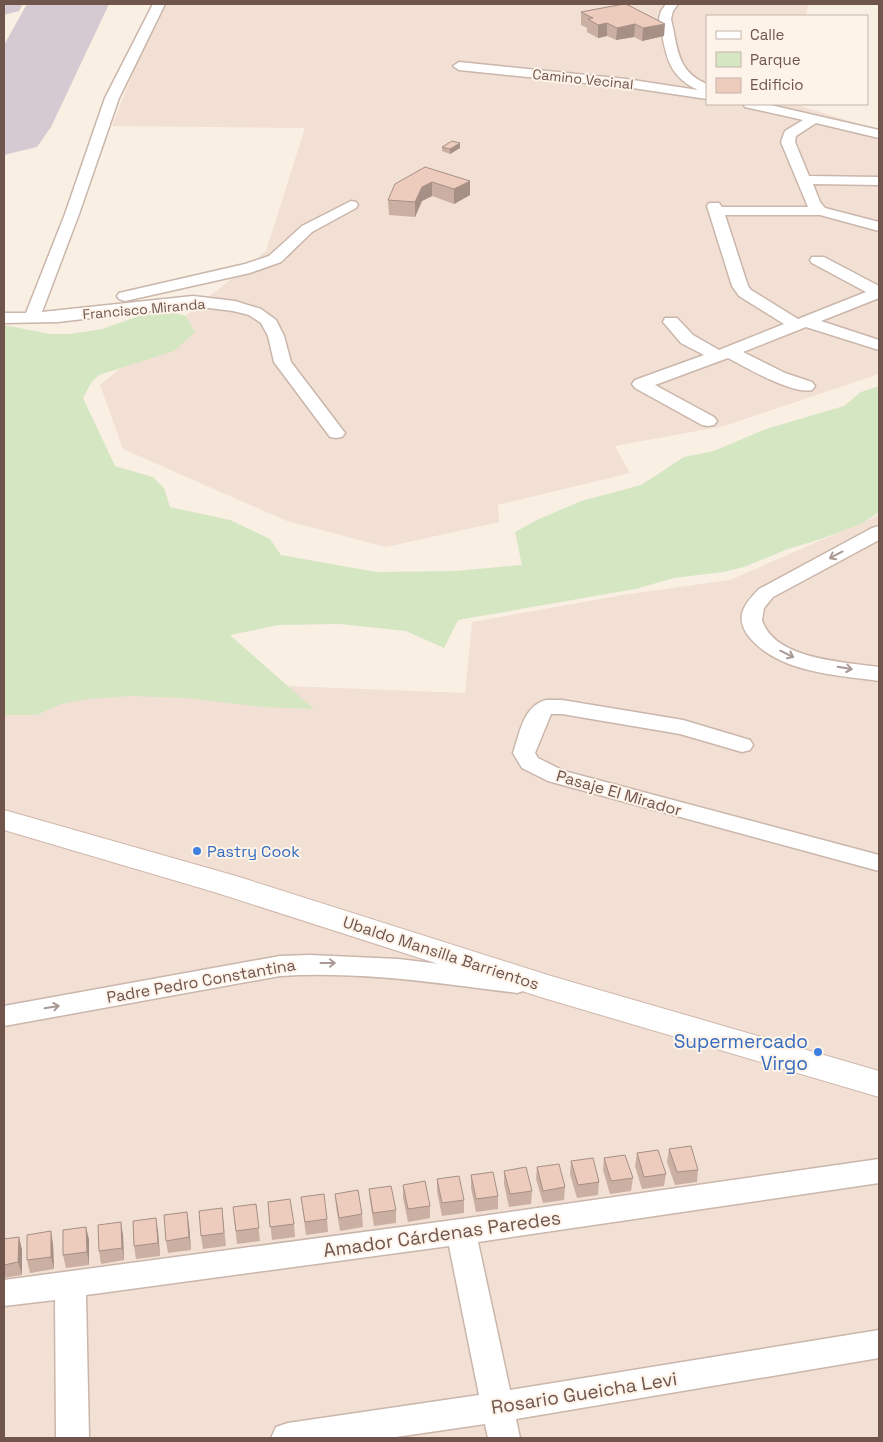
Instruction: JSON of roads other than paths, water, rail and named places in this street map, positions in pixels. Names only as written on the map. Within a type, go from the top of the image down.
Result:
[{"type":"street","points":[[32,318],[72,214],[112,98],[159,4]]},
{"type":"street","points":[[672,4],[667,11],[665,19],[677,68],[689,81],[706,89]]},
{"type":"street","name":"Camino Vecinal","points":[[459,66],[626,83],[706,95]]},
{"type":"street","points":[[755,105],[879,134]]},
{"type":"street","points":[[814,118],[790,134],[788,142],[813,203],[820,211]]},
{"type":"street","points":[[805,180],[879,181]]},
{"type":"street","points":[[32,318],[76,306],[250,268],[275,259],[307,229],[351,205]]},
{"type":"street","points":[[879,227],[820,211],[716,208],[740,286],[744,293],[802,324],[879,345]]},
{"type":"street","points":[[818,260],[879,292]]},
{"type":"street","points":[[708,421],[641,384],[802,324],[879,292]]},
{"type":"street","name":"Francisco Miranda","points":[[4,318],[58,317],[193,301],[222,303],[255,312],[268,320],[276,336],[283,362],[336,433]]},
{"type":"street","points":[[671,322],[687,339],[779,377],[806,386]]},
{"type":"street","points":[[879,532],[766,594],[754,608],[751,619],[754,628],[764,639],[792,658],[879,674]]},
{"type":"street","name":"Pasaje El Mirador","points":[[742,745],[683,727],[562,707],[546,707],[539,712],[524,753],[530,763],[556,776],[879,863]]},
{"type":"street","name":"Ubaldo Mansilla Barrientos","points":[[4,820],[225,884],[548,987],[879,1084]]},
{"type":"street","name":"Padre Pedro Constantina","points":[[4,1016],[280,966],[311,963],[372,966],[548,987]]},
{"type":"street","name":"Amador Cárdenas Paredes","points":[[4,1293],[461,1232],[879,1171]]},
{"type":"street","points":[[461,1232],[504,1438]]},
{"type":"street","points":[[70,1284],[73,1438]]},
{"type":"street","name":"Rosario Gueicha Levi","points":[[288,1438],[498,1407],[879,1344]]},
{"type":"place","name":"Pastry Cook","points":[[197,851]]},
{"type":"place","name":"Supermercado Virgo","points":[[818,1052]]}]
